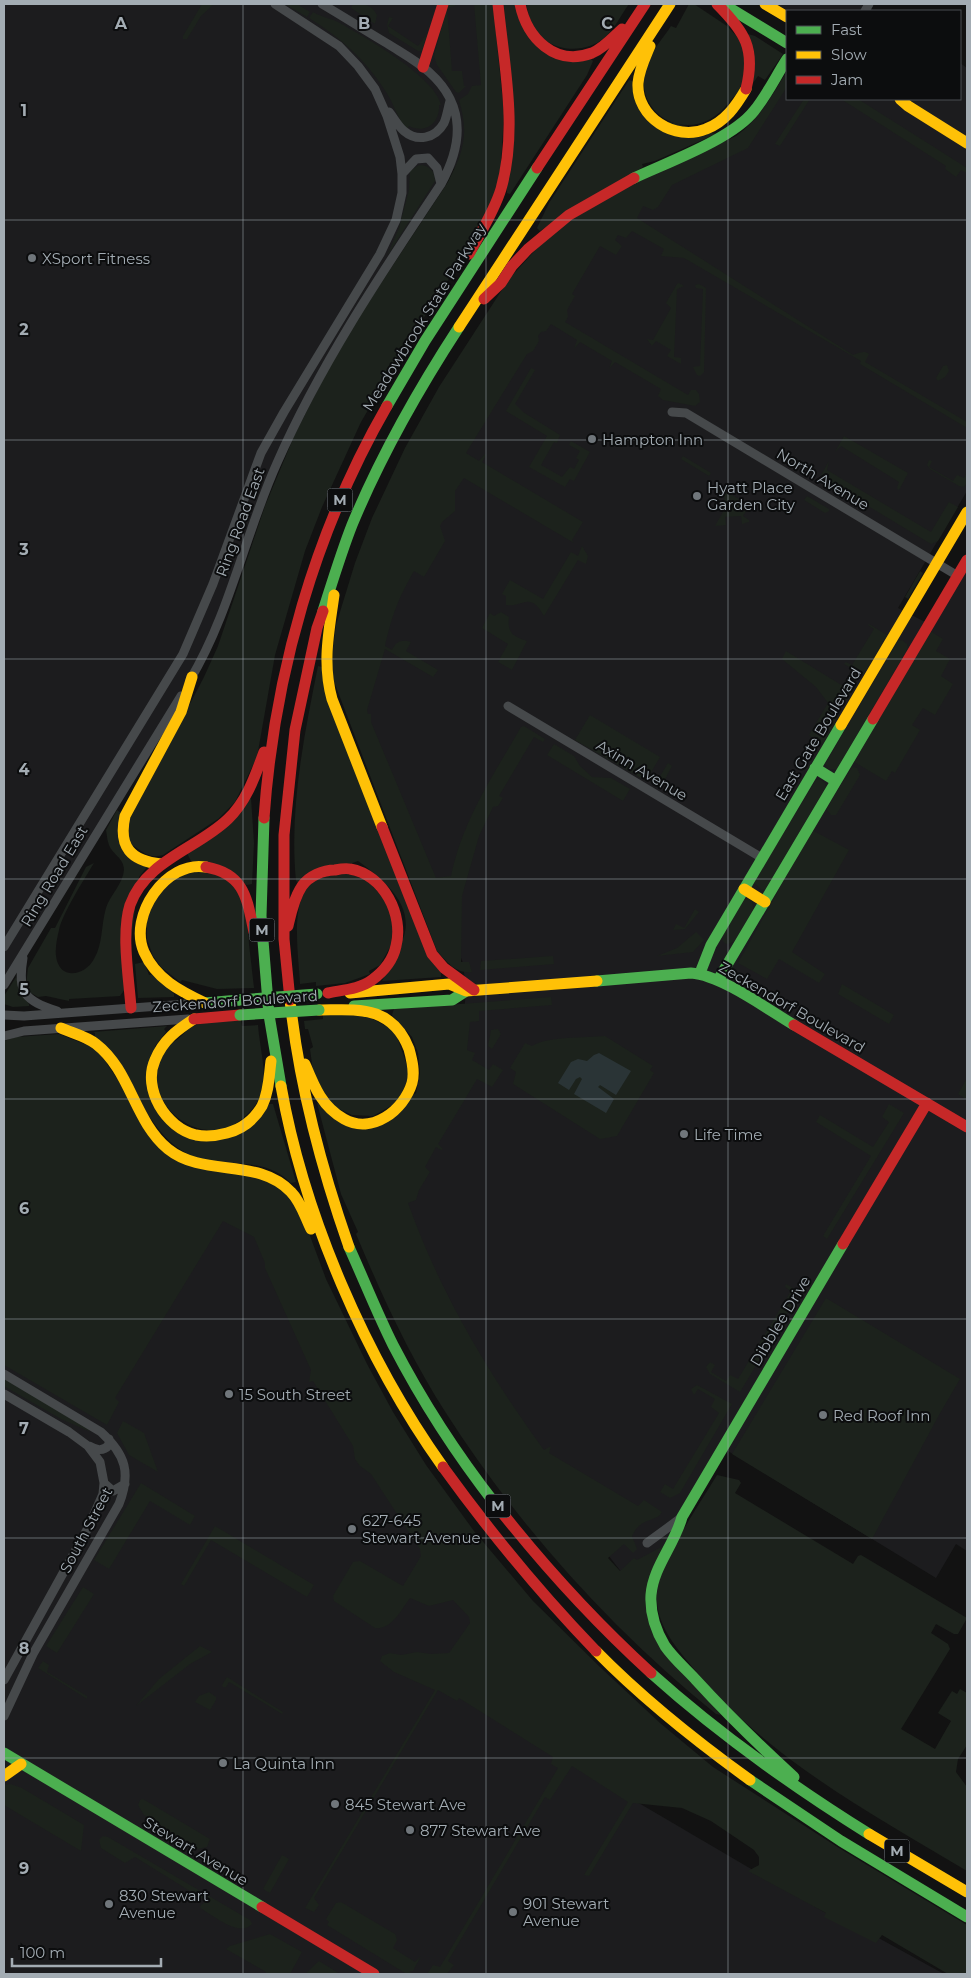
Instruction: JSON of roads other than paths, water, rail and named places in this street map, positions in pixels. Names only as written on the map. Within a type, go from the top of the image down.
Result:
[{"type":"main road","points":[[423,67],[443,4]]},
{"type":"main road","points":[[450,302],[470,252],[492,215],[502,188],[507,165],[508,122],[498,4]]},
{"type":"main road","points":[[520,4],[523,21],[533,38],[548,50],[567,56],[586,54],[596,50],[605,44],[642,8]]},
{"type":"main road","name":"M","points":[[670,4],[423,382],[387,446],[364,496],[337,563],[315,635],[302,688],[286,796],[283,850],[284,942],[291,1022],[314,1140],[330,1193],[355,1262],[377,1312],[402,1360],[459,1453],[492,1498],[537,1555],[580,1603],[625,1649],[679,1698],[768,1768],[827,1808],[967,1892]]},
{"type":"main road","points":[[660,20],[640,72],[638,88],[642,104],[653,119],[669,129],[686,133],[702,130],[719,122],[737,105],[749,83],[751,71],[749,51],[744,38],[735,22],[717,4]]},
{"type":"main road","points":[[724,4],[786,42]]},
{"type":"main road","points":[[765,4],[786,16]]},
{"type":"main road","name":"Meadowbrook State Parkway","points":[[642,8],[387,402],[366,442],[329,526],[305,594],[286,665],[276,718],[266,790],[262,844],[261,910],[264,973],[273,1042],[284,1106],[300,1166],[316,1216],[348,1300],[380,1364],[431,1448],[500,1543],[571,1624],[622,1675],[703,1745],[762,1790],[852,1849],[967,1917]]},
{"type":"main road","points":[[462,321],[500,283],[528,249],[569,215],[604,192],[721,137],[745,121],[758,105],[786,61]]},
{"type":"main road","points":[[904,102],[967,143]]},
{"type":"main road","name":"East Gate Boulevard","points":[[700,973],[708,950],[967,512]]},
{"type":"main road","points":[[718,980],[967,560]]},
{"type":"main road","points":[[337,563],[332,618],[324,659],[327,683],[432,954],[444,968],[470,991]]},
{"type":"main road","points":[[161,864],[140,860],[132,854],[124,842],[122,826],[180,712],[192,677]]},
{"type":"main road","points":[[131,1008],[127,930],[130,907],[140,884],[161,864],[214,831],[241,805],[255,778],[276,718]]},
{"type":"main road","points":[[815,768],[836,781]]},
{"type":"main road","points":[[205,1003],[163,979],[150,964],[142,944],[141,922],[148,901],[159,885],[176,872],[191,867],[209,867],[224,872],[240,884],[249,902],[264,973]]},
{"type":"main road","points":[[284,942],[297,894],[304,884],[318,874],[331,870],[349,869],[368,876],[385,890],[392,902],[398,920],[398,937],[392,957],[381,971],[366,983],[322,994]]},
{"type":"main road","points":[[744,889],[765,902]]},
{"type":"main road","name":"Zeckendorf Boulevard","points":[[194,1019],[452,1000],[470,991],[700,973],[718,980],[967,1127]]},
{"type":"main road","name":"Zeckendorf Boulevard","points":[[205,1003],[449,984],[470,991]]},
{"type":"main road","points":[[291,1022],[312,1083],[328,1108],[343,1119],[360,1123],[373,1122],[391,1115],[408,1097],[413,1081],[412,1056],[404,1036],[391,1022],[372,1013],[318,1010]]},
{"type":"main road","points":[[194,1019],[174,1032],[160,1047],[155,1058],[152,1076],[155,1098],[165,1116],[174,1125],[192,1134],[211,1137],[224,1135],[239,1130],[254,1118],[263,1103],[267,1091],[273,1042]]},
{"type":"main road","points":[[62,1028],[89,1040],[107,1055],[153,1133],[171,1151],[189,1161],[202,1165],[262,1173],[273,1177],[286,1186],[297,1200],[335,1269]]},
{"type":"main road","name":"Dibblee Drive","points":[[682,1516],[927,1103]]},
{"type":"main road","points":[[682,1516],[678,1535],[658,1569],[652,1586],[652,1613],[661,1640],[722,1708],[827,1808]]},
{"type":"main road","name":"Stewart Avenue","points":[[4,1753],[374,1974]]},
{"type":"main road","points":[[4,1776],[21,1764]]},
{"type":"street","points":[[275,4],[339,46],[364,73],[400,127],[408,134],[419,138],[433,134],[441,128],[446,118],[450,100]]},
{"type":"street","name":"Ring Road East","points":[[4,985],[192,677],[214,632],[268,484],[294,426],[353,318],[441,184],[453,160],[458,143],[458,125],[450,100],[439,82],[423,67],[322,4]]},
{"type":"street","name":"Ring Road East","points":[[4,947],[183,654],[213,584],[261,453],[281,411],[389,238],[401,202],[402,174],[397,146],[379,97]]},
{"type":"street","points":[[402,174],[416,159],[428,158],[437,168],[441,184]]},
{"type":"street","points":[[281,411],[294,426]]},
{"type":"street","name":"North Avenue","points":[[672,412],[686,413],[958,576]]},
{"type":"street","name":"Axinn Avenue","points":[[508,706],[762,858]]},
{"type":"street","points":[[24,952],[20,977],[25,994],[34,1003],[62,1013]]},
{"type":"street","name":"Zeckendorf Boulevard","points":[[4,1015],[24,1016],[205,1003]]},
{"type":"street","name":"Zeckendorf Boulevard","points":[[4,1036],[16,1032],[194,1019]]},
{"type":"street","name":"South Street","points":[[4,1374],[101,1432],[109,1439],[125,1462],[125,1484],[119,1504],[33,1654],[4,1716]]},
{"type":"street","name":"South Street","points":[[4,1394],[69,1432],[88,1446],[100,1462],[104,1483],[103,1494],[88,1528],[4,1680]]},
{"type":"street","points":[[88,1446],[103,1450],[109,1446],[109,1439]]},
{"type":"street","points":[[104,1483],[113,1491],[125,1484]]},
{"type":"street","name":"Dibblee Drive","points":[[647,1543],[682,1516]]},
{"type":"place","name":"XSport Fitness","points":[[32,258]]},
{"type":"place","name":"Hampton Inn","points":[[592,439]]},
{"type":"place","name":"Hyatt Place Garden City","points":[[697,496]]},
{"type":"place","name":"Life Time","points":[[684,1134]]},
{"type":"place","name":"15 South Street","points":[[229,1394]]},
{"type":"place","name":"Red Roof Inn","points":[[823,1415]]},
{"type":"place","name":"627-645 Stewart Avenue","points":[[352,1529]]},
{"type":"place","name":"La Quinta Inn","points":[[223,1763]]},
{"type":"place","name":"845 Stewart Ave","points":[[335,1804]]},
{"type":"place","name":"877 Stewart Ave","points":[[410,1830]]},
{"type":"place","name":"830 Stewart Avenue","points":[[109,1904]]},
{"type":"place","name":"901 Stewart Avenue","points":[[513,1912]]}]
